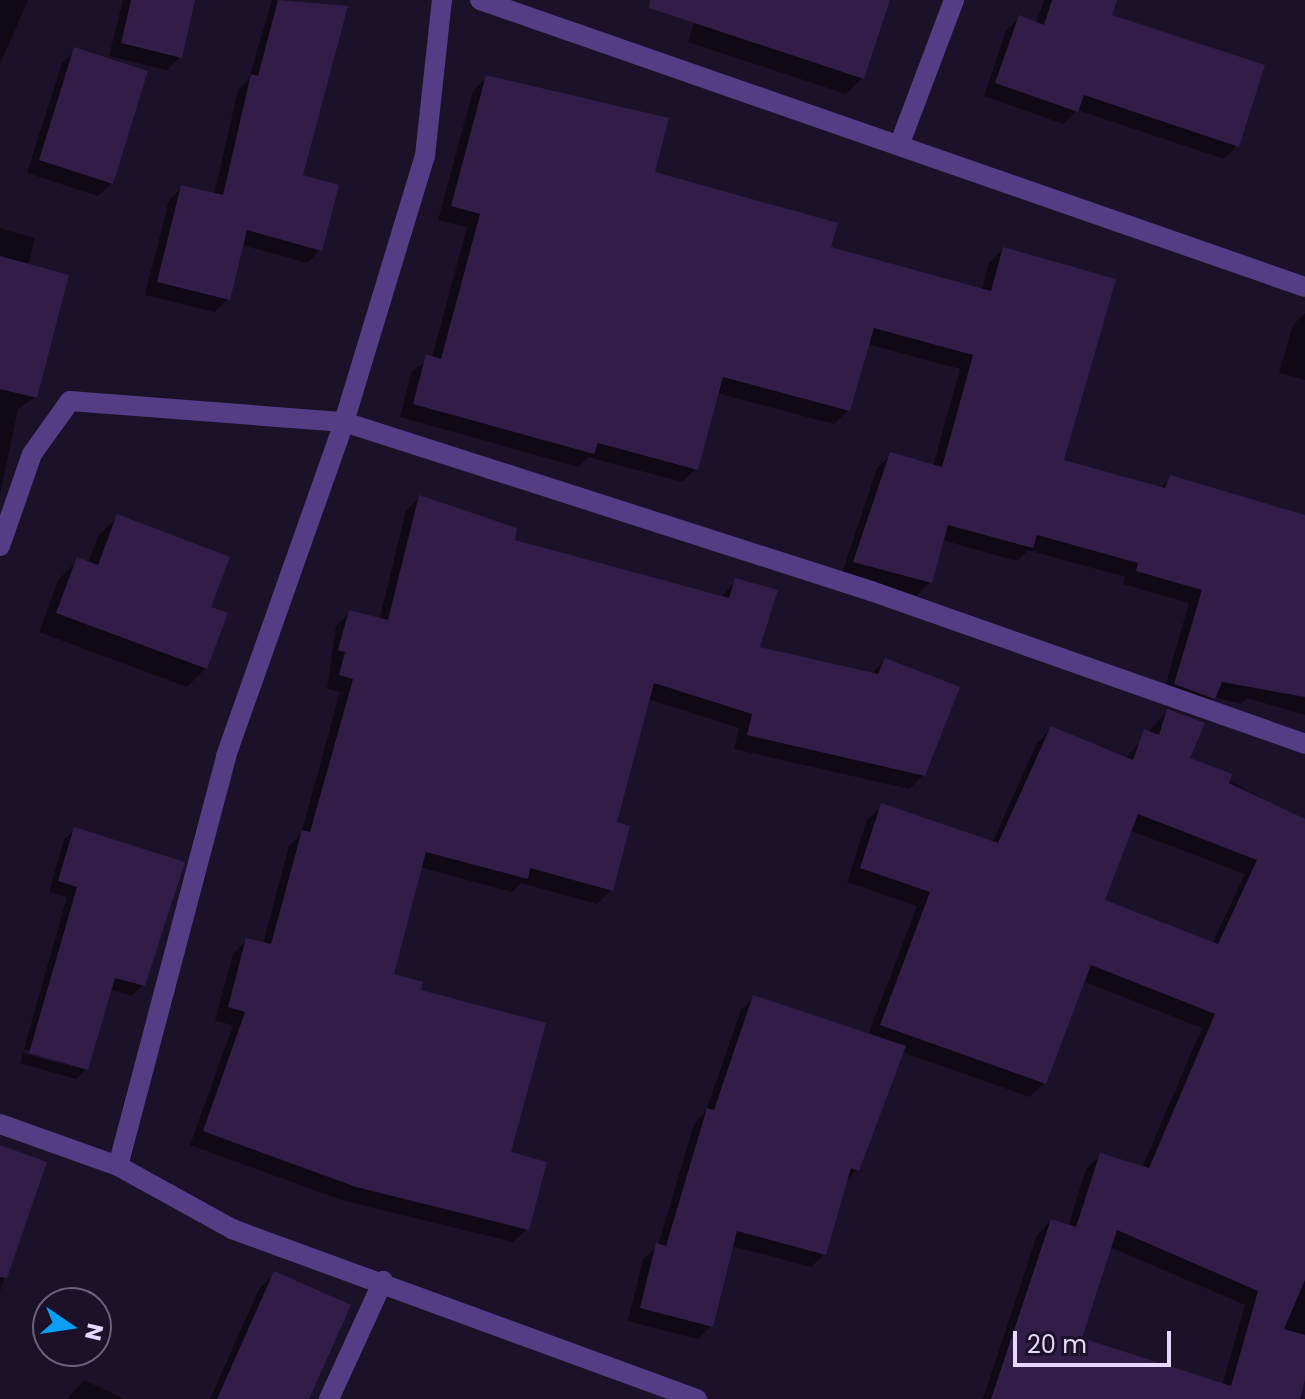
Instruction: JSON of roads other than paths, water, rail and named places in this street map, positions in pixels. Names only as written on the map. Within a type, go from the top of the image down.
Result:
[{"type":"street","points":[[118,1166],[226,756],[344,422],[425,156],[442,0]]},
{"type":"street","points":[[480,0],[900,143],[1305,287]]},
{"type":"street","points":[[900,143],[954,0]]},
{"type":"street","points":[[0,546],[32,454],[70,401],[344,422],[871,591],[1305,744]]},
{"type":"street","points":[[0,1124],[118,1166],[232,1229],[383,1281],[697,1399]]},
{"type":"street","points":[[329,1399],[383,1281]]}]
